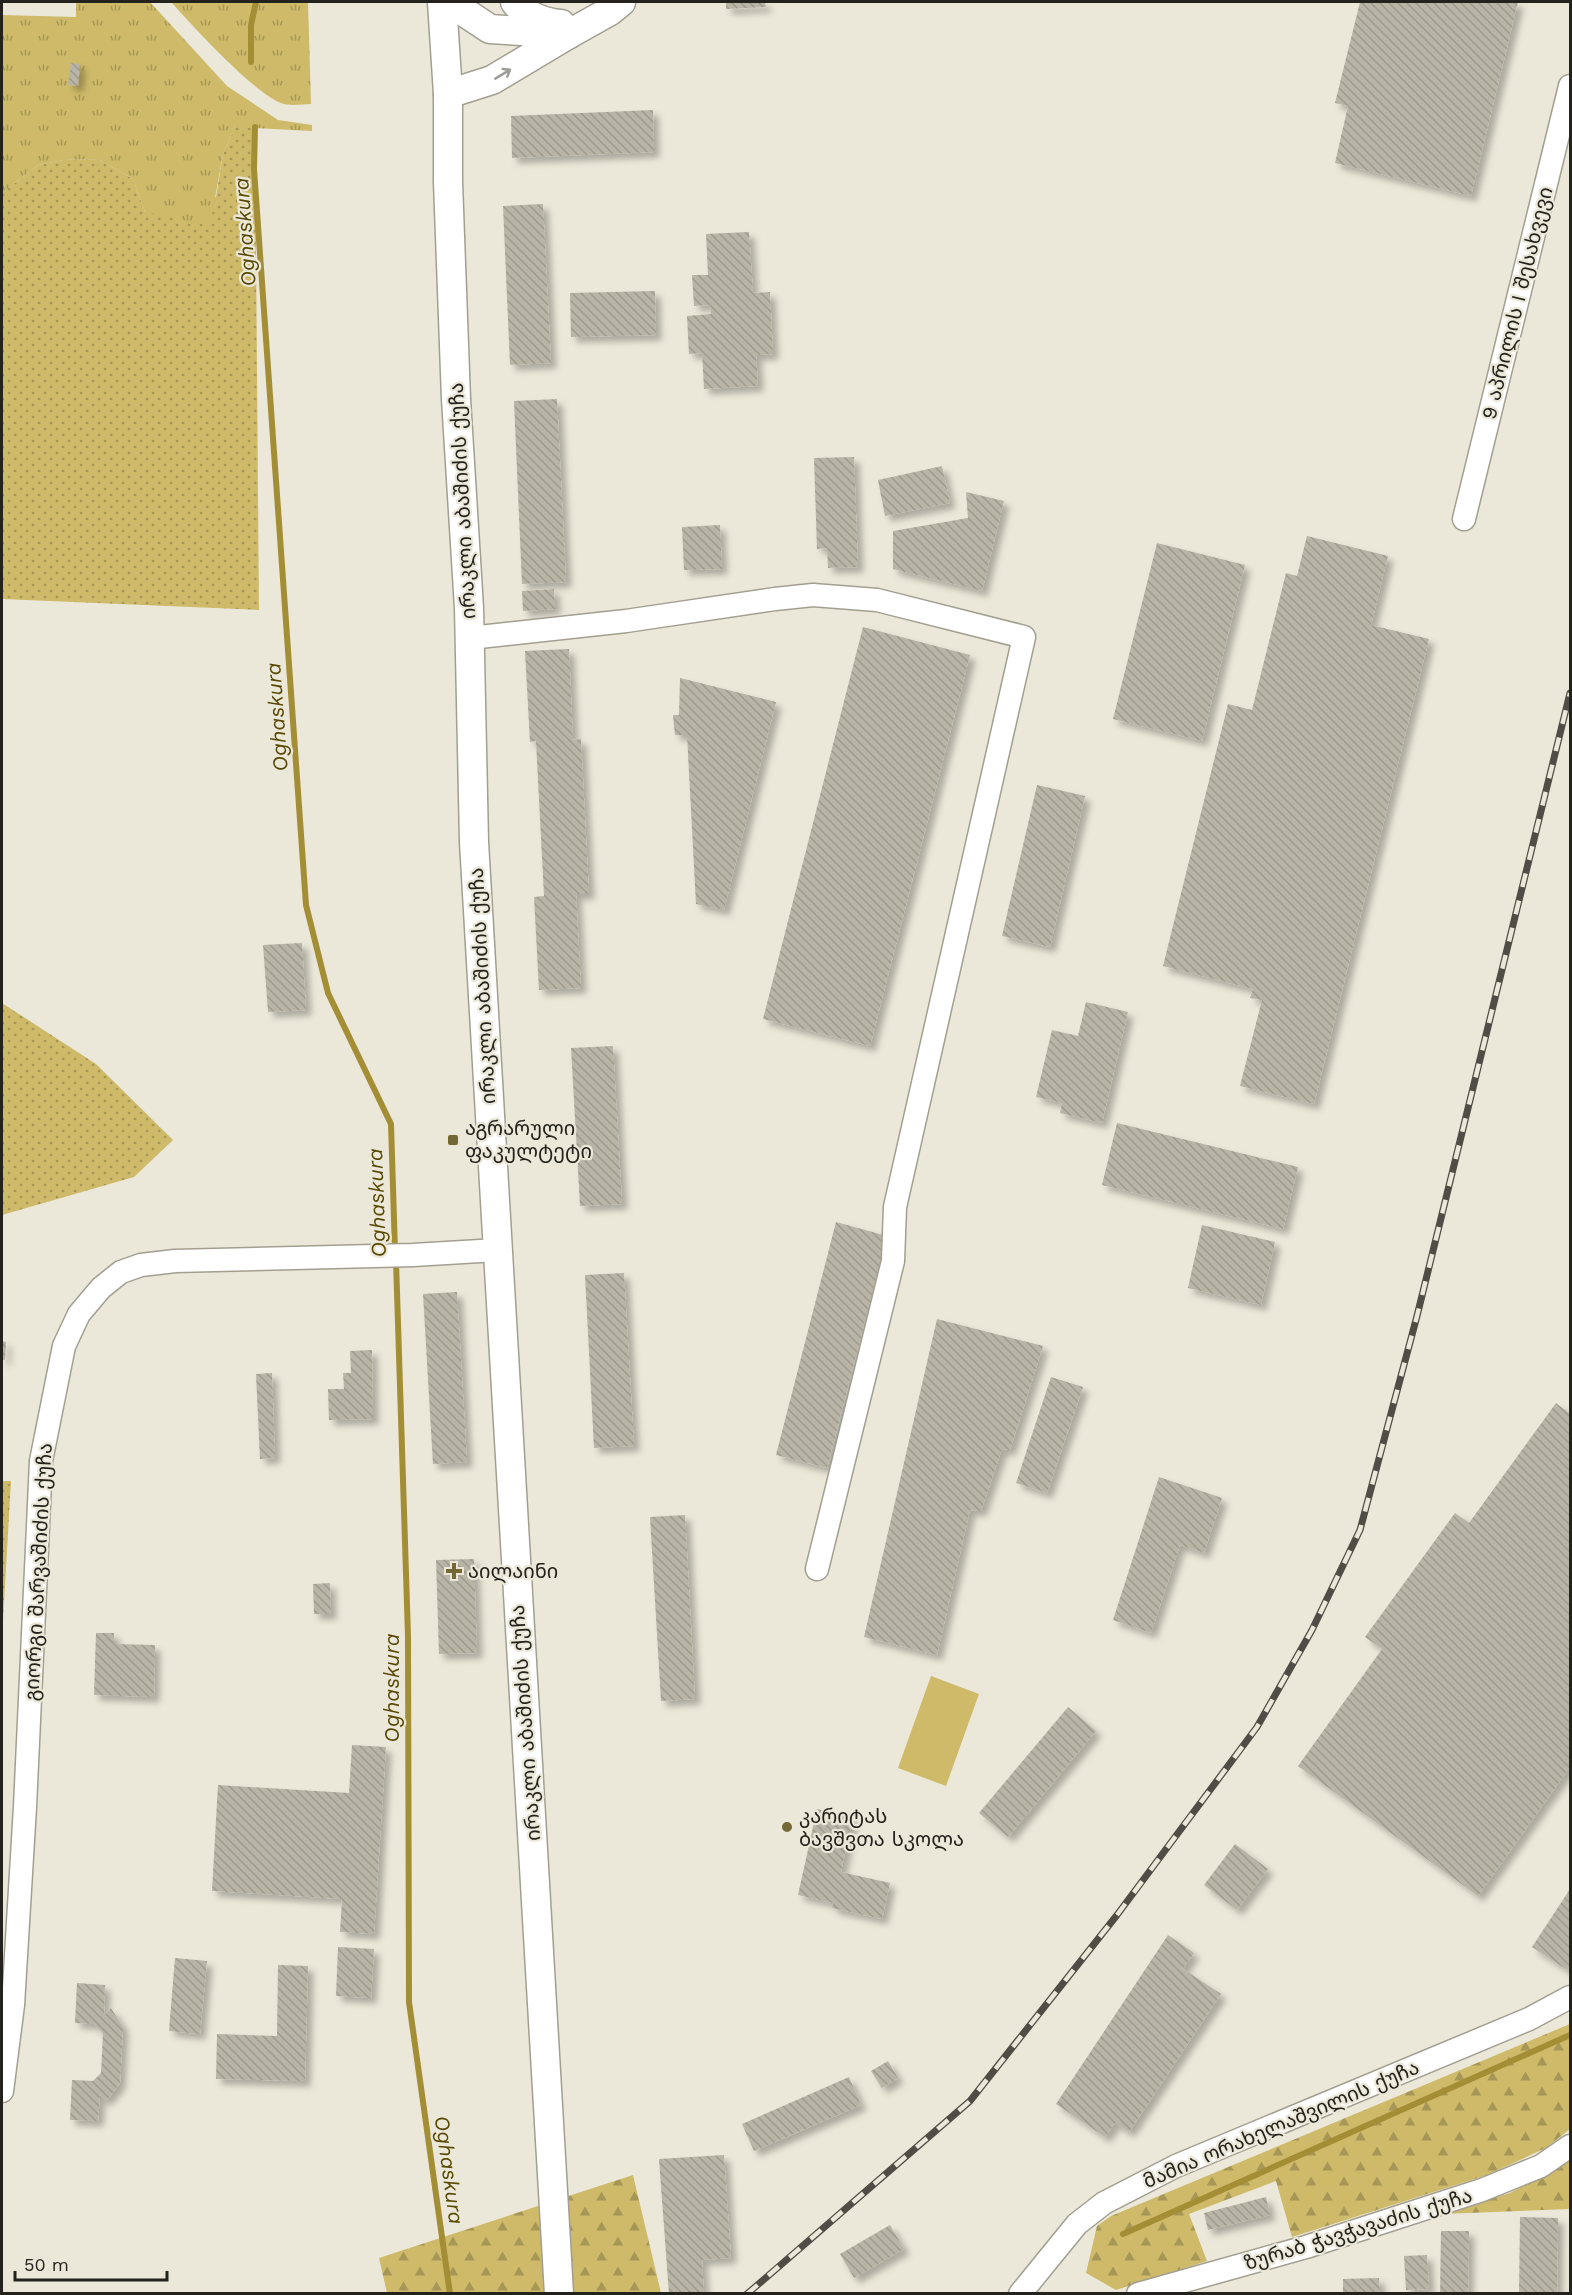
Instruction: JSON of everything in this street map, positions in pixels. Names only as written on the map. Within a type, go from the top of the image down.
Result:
[{"type":"main road","name":"ირაკლი აბაშიძის ქუჩა","points":[[442,2],[448,94],[456,399],[470,638],[474,842],[559,2294]]},
{"type":"main road","points":[[449,2],[490,30],[569,34]]},
{"type":"main road","points":[[515,2],[531,16],[554,23],[578,24],[611,9]]},
{"type":"main road","points":[[448,94],[492,80],[611,9]]},
{"type":"street","name":"9 აპრილის I შესახვევი","points":[[1464,519],[1570,86]]},
{"type":"street","points":[[470,638],[626,621],[813,595],[877,600],[1024,637],[895,1207],[892,1261],[817,1569]]},
{"type":"street","name":"გიორგი შარვაშიძის ქუჩა","points":[[2,2091],[14,2005],[41,1461],[64,1346],[79,1314],[101,1288],[121,1272],[141,1265],[187,1261],[413,1255],[497,1250]]},
{"type":"street","name":"მამია ორახელაშვილის ქუჩა","points":[[1020,2294],[1077,2224],[1104,2203],[1176,2166],[1529,2019],[1570,1997]]},
{"type":"street","name":"ზურაბ ჭავჭავაძის ქუჩა","points":[[1145,2293],[1306,2247],[1482,2190],[1541,2166],[1570,2146]]},
{"type":"green space","points":[[76,2],[150,2],[227,86],[278,120],[312,125],[312,131],[235,127],[223,154],[210,226],[145,212],[133,179],[98,159],[64,160],[38,165],[2,193],[2,15],[76,17]]},
{"type":"green space","points":[[171,2],[308,2],[311,104],[284,104],[272,99],[225,59]]},
{"type":"green space","points":[[235,127],[255,127],[259,610],[2,599],[2,193],[38,165],[64,160],[98,159],[133,179],[145,212],[216,197],[223,154]]},
{"type":"green space","points":[[2,1003],[96,1064],[173,1140],[134,1177],[2,1215]]},
{"type":"green space","points":[[2,1481],[11,1481],[2,1638]]},
{"type":"green space","points":[[931,1676],[979,1694],[946,1786],[898,1768]]},
{"type":"green space","points":[[1570,2024],[1570,2129],[1546,2148],[1487,2175],[1292,2237],[1276,2181],[1189,2214],[1207,2261],[1116,2290],[1086,2273],[1097,2226],[1111,2216]]},
{"type":"green space","points":[[1570,2159],[1570,2209],[1442,2214],[1510,2193]]},
{"type":"green space","points":[[633,2175],[661,2293],[387,2293],[379,2258]]},
{"type":"building","points":[[726,2],[765,2],[766,7],[726,9]]},
{"type":"building","points":[[1360,2],[1518,2],[1471,196],[1335,163],[1348,106],[1335,103]]},
{"type":"building","points":[[71,63],[80,64],[78,86],[68,85]]},
{"type":"building","points":[[653,110],[654,152],[512,158],[511,116]]},
{"type":"building","points":[[543,204],[551,363],[510,365],[503,206]]},
{"type":"building","points":[[749,232],[753,293],[770,292],[773,354],[756,355],[758,386],[704,389],[702,353],[689,354],[687,316],[711,314],[710,305],[694,306],[692,275],[708,275],[706,234]]},
{"type":"building","points":[[655,291],[656,335],[571,337],[570,293]]},
{"type":"building","points":[[557,399],[566,582],[522,584],[514,401]]},
{"type":"building","points":[[854,457],[858,567],[828,568],[827,548],[817,549],[814,458]]},
{"type":"building","points":[[942,466],[950,503],[885,516],[878,480]]},
{"type":"building","points":[[966,492],[1004,501],[982,591],[893,569],[893,531],[968,518]]},
{"type":"building","points":[[720,525],[722,569],[684,570],[682,527]]},
{"type":"building","points":[[1307,536],[1388,556],[1371,625],[1429,639],[1314,1104],[1240,1086],[1262,1000],[1250,998],[1253,989],[1163,966],[1228,704],[1252,710],[1286,573],[1297,576]]},
{"type":"building","points":[[1157,543],[1245,565],[1202,741],[1113,719]]},
{"type":"building","points":[[554,589],[555,609],[523,611],[522,591]]},
{"type":"building","points":[[863,627],[970,655],[870,1046],[763,1019]]},
{"type":"building","points":[[569,649],[573,740],[581,739],[589,894],[576,894],[581,988],[539,990],[534,897],[544,896],[536,741],[530,742],[525,651]]},
{"type":"building","points":[[680,678],[776,702],[724,910],[696,904],[687,735],[675,735],[673,715],[679,715]]},
{"type":"building","points":[[1037,785],[1085,796],[1050,947],[1002,936]]},
{"type":"building","points":[[302,943],[306,1010],[268,1012],[263,945]]},
{"type":"building","points":[[1086,1002],[1128,1012],[1102,1123],[1060,1113],[1062,1103],[1036,1097],[1052,1030],[1078,1036]]},
{"type":"building","points":[[613,1046],[622,1204],[580,1206],[571,1048]]},
{"type":"building","points":[[1117,1123],[1298,1167],[1283,1229],[1102,1185]]},
{"type":"building","points":[[836,1222],[887,1236],[827,1468],[776,1455]]},
{"type":"building","points":[[1202,1225],[1275,1242],[1261,1305],[1188,1288]]},
{"type":"building","points":[[624,1273],[634,1446],[594,1448],[585,1275]]},
{"type":"building","points":[[457,1292],[467,1462],[433,1464],[423,1294]]},
{"type":"building","points":[[937,1319],[1043,1346],[1010,1450],[1002,1449],[981,1511],[970,1510],[937,1655],[864,1637]]},
{"type":"building","points":[[2,1341],[6,1342],[5,1360],[2,1360]]},
{"type":"building","points":[[372,1350],[373,1419],[329,1420],[328,1389],[344,1389],[343,1373],[351,1373],[350,1351]]},
{"type":"building","points":[[272,1373],[275,1458],[260,1459],[256,1374]]},
{"type":"building","points":[[1051,1377],[1083,1387],[1047,1493],[1016,1483]]},
{"type":"building","points":[[1556,1403],[1570,1414],[1570,1767],[1478,1896],[1298,1766],[1382,1649],[1365,1637],[1455,1513],[1469,1523]]},
{"type":"building","points":[[1159,1477],[1222,1498],[1204,1553],[1180,1545],[1151,1633],[1113,1620]]},
{"type":"building","points":[[685,1515],[695,1699],[661,1701],[650,1517]]},
{"type":"building","points":[[474,1559],[477,1653],[439,1654],[436,1560]]},
{"type":"building","points":[[330,1583],[331,1614],[314,1614],[313,1584]]},
{"type":"building","points":[[96,1633],[114,1633],[114,1644],[155,1645],[154,1697],[94,1695]]},
{"type":"building","points":[[1068,1707],[1096,1731],[1008,1837],[979,1813]]},
{"type":"building","points":[[352,1745],[386,1747],[374,1934],[340,1932],[342,1899],[212,1891],[218,1785],[349,1793]]},
{"type":"building","points":[[817,1809],[853,1817],[841,1872],[890,1883],[882,1919],[832,1908],[833,1903],[798,1895]]},
{"type":"building","points":[[1235,1844],[1268,1869],[1237,1910],[1204,1885]]},
{"type":"building","points":[[1570,1889],[1570,1966],[1567,1970],[1532,1947]]},
{"type":"building","points":[[1168,1935],[1194,1953],[1183,1969],[1221,1994],[1129,2132],[1115,2123],[1105,2137],[1056,2104]]},
{"type":"building","points":[[338,1947],[374,1949],[371,1998],[336,1996]]},
{"type":"building","points":[[175,1958],[207,1961],[200,2034],[169,2031]]},
{"type":"building","points":[[278,1965],[308,1966],[305,2081],[216,2079],[217,2034],[277,2036]]},
{"type":"building","points":[[77,1983],[105,1985],[104,2015],[111,2008],[123,2027],[120,2083],[106,2101],[100,2095],[98,2121],[70,2120],[72,2080],[93,2081],[101,2073],[103,2033],[94,2024],[75,2023]]},
{"type":"building","points":[[888,2061],[898,2078],[882,2088],[871,2071]]},
{"type":"building","points":[[849,2077],[861,2105],[754,2151],[742,2124]]},
{"type":"building","points":[[724,2155],[731,2258],[702,2260],[704,2294],[669,2294],[659,2159]]},
{"type":"building","points":[[1266,2197],[1270,2215],[1208,2230],[1204,2213]]},
{"type":"building","points":[[1520,2217],[1558,2218],[1557,2294],[1519,2294]]},
{"type":"building","points":[[890,2225],[904,2249],[854,2278],[840,2254]]},
{"type":"building","points":[[1441,2231],[1469,2231],[1468,2294],[1440,2294]]},
{"type":"building","points":[[1427,2255],[1429,2289],[1406,2290],[1404,2256]]},
{"type":"building","points":[[1379,2278],[1380,2294],[1343,2294],[1343,2279]]},
{"type":"waterway","name":"Oghaskura","points":[[251,62],[251,25],[256,2]]},
{"type":"waterway","name":"Oghaskura","points":[[255,127],[254,169],[306,905],[328,993],[391,1124],[395,1251]]},
{"type":"waterway","name":"Oghaskura","points":[[396,1261],[408,1636],[409,2002],[450,2294]]},
{"type":"waterway","points":[[1123,2234],[1570,2035]]},
{"type":"railway","points":[[747,2294],[970,2101],[1117,1915],[1257,1727],[1312,1630],[1360,1530],[1417,1316],[1570,693]]},
{"type":"place","name":"აგრარული ფაკულტეტი","points":[[453,1140]]},
{"type":"place","name":"აილაინი","points":[[454,1571]]},
{"type":"place","name":"კარიტას ბავშვთა სკოლა","points":[[787,1827]]}]
